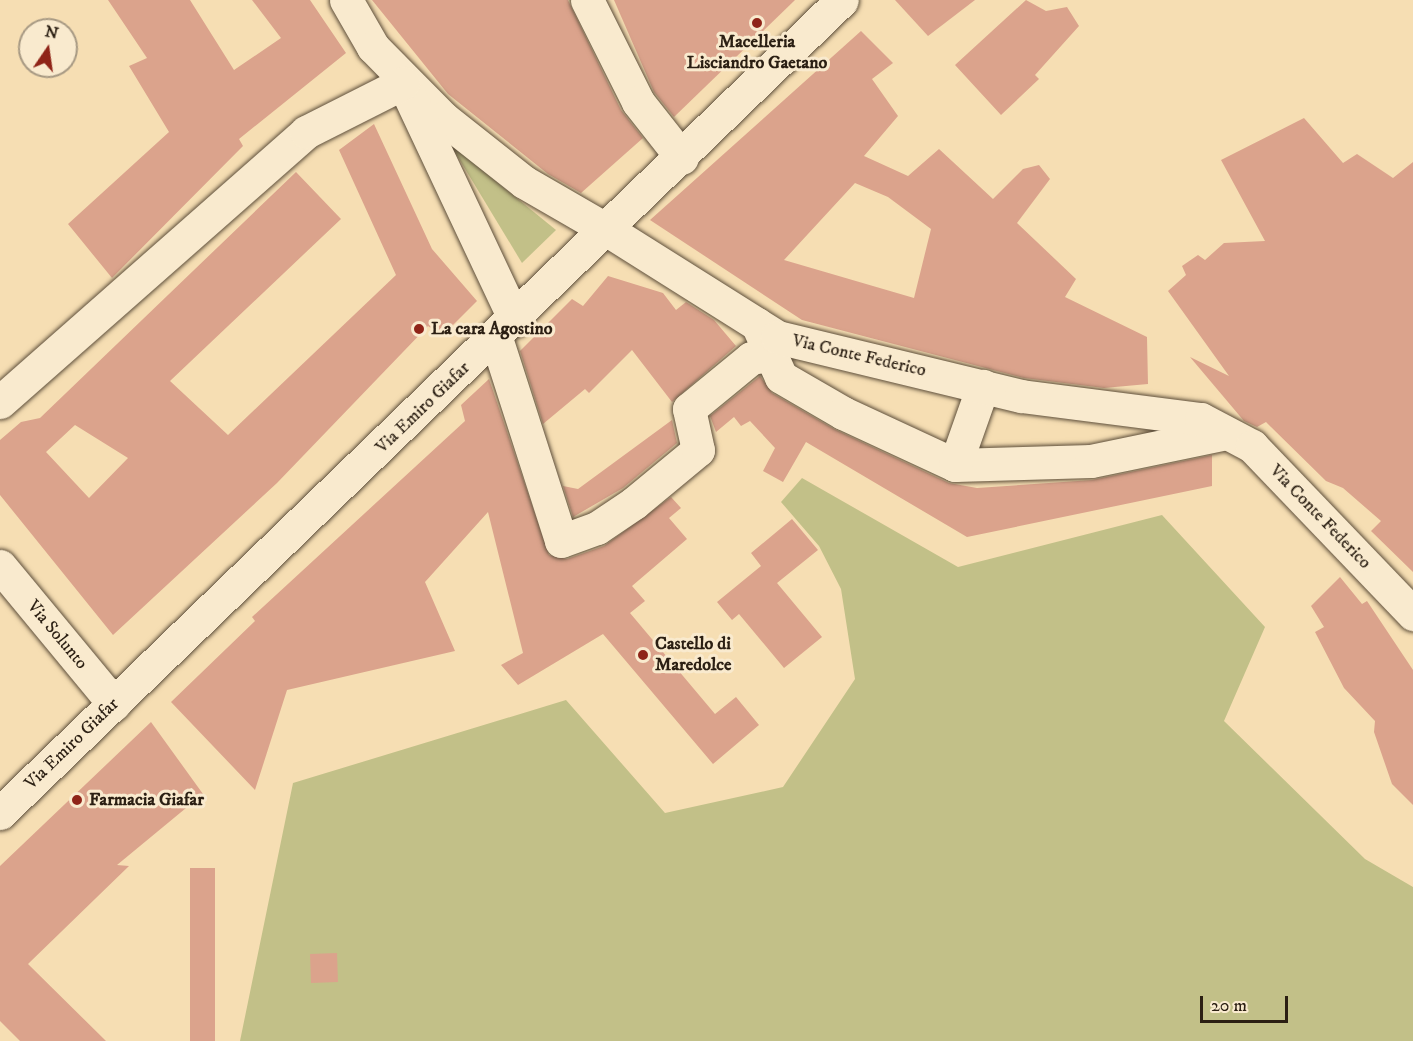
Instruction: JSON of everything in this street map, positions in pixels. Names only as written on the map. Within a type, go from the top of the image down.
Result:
[{"type":"street","name":"Via Conte Federico","points":[[346,0],[403,83],[524,183],[609,231],[777,338],[1021,396],[1201,419],[1252,447],[1413,614]]},
{"type":"street","points":[[587,0],[638,102],[682,158]]},
{"type":"street","name":"Via Emiro Giafar","points":[[0,813],[609,231],[842,0]]},
{"type":"street","points":[[0,402],[306,132],[403,83],[506,329],[561,541],[597,528],[634,503],[698,450],[689,409],[752,358],[770,355]]},
{"type":"street","points":[[757,324],[781,377],[843,413],[956,465],[1091,461],[1226,432]]},
{"type":"street","points":[[956,465],[983,386]]},
{"type":"street","name":"Via Solunto","points":[[0,566],[114,704]]},
{"type":"shaded area","points":[[450,144],[556,230],[522,263]]},
{"type":"shaded area","points":[[802,478],[958,567],[1162,515],[1265,627],[1224,721],[1365,859],[1413,887],[1413,1041],[240,1041],[293,783],[566,700],[665,813],[783,787],[855,679],[841,589],[819,546],[781,502]]},
{"type":"building","points":[[108,0],[190,0],[234,70],[281,38],[252,0],[310,0],[346,53],[239,139],[243,146],[112,278],[68,224],[169,132],[129,66],[147,58]]},
{"type":"building","points":[[372,0],[568,0],[621,110],[643,138],[581,193],[548,174],[448,94]]},
{"type":"building","points":[[614,0],[795,0],[674,117],[654,92]]},
{"type":"building","points":[[895,0],[975,0],[928,36]]},
{"type":"building","points":[[1026,0],[1046,11],[1067,7],[1079,26],[1035,75],[1039,79],[1001,115],[955,65]]},
{"type":"building","points":[[861,31],[893,63],[872,79],[898,116],[864,156],[908,176],[939,149],[993,199],[1023,169],[1039,165],[1050,179],[1017,223],[1076,279],[1065,297],[1147,337],[1148,384],[1104,388],[1024,378],[802,320],[650,220]],"holes":[[[855,183],[888,197],[931,229],[914,298],[784,260]]]},
{"type":"building","points":[[1304,118],[1343,163],[1357,154],[1393,178],[1413,162],[1413,572],[1371,531],[1381,521],[1343,488],[1326,481],[1266,422],[1257,427],[1244,421],[1190,357],[1229,376],[1168,291],[1186,275],[1182,266],[1198,255],[1205,260],[1224,243],[1265,241],[1221,160]]},
{"type":"building","points":[[374,124],[432,249],[477,301],[442,336],[428,326],[277,483],[113,635],[0,495],[0,440],[21,422],[40,418],[296,172],[341,219],[170,381],[228,435],[396,275],[339,150]],"holes":[[[75,425],[128,458],[89,498],[46,452]]]},
{"type":"building","points":[[608,276],[663,293],[676,310],[686,302],[714,320],[736,346],[672,402],[632,350],[589,393],[585,389],[543,424],[520,351],[572,299],[583,306]]},
{"type":"building","points":[[760,376],[772,393],[834,429],[949,483],[977,488],[1092,480],[1212,455],[1212,486],[967,537],[806,442],[783,482],[763,471],[775,448],[750,421],[741,426],[734,417],[716,432],[710,416]]},
{"type":"building","points":[[489,379],[549,555],[567,559],[604,546],[671,497],[681,508],[669,518],[687,539],[632,586],[645,601],[630,613],[715,714],[736,697],[759,725],[713,764],[603,634],[518,685],[501,665],[523,653],[488,512],[425,582],[455,651],[287,690],[255,790],[171,702],[255,621],[252,617],[465,421],[461,405]]},
{"type":"building","points":[[672,420],[677,443],[623,488],[573,517],[563,486],[578,489]]},
{"type":"building","points":[[792,519],[818,550],[777,583],[822,637],[784,668],[739,614],[732,620],[717,602],[761,566],[751,553]]},
{"type":"building","points":[[1340,577],[1362,604],[1367,601],[1413,670],[1413,805],[1392,784],[1374,732],[1375,721],[1344,688],[1315,632],[1324,627],[1311,606]]},
{"type":"building","points":[[151,722],[203,794],[117,865],[129,866],[28,964],[106,1041],[20,1041],[0,1021],[0,866]]},
{"type":"building","points":[[190,868],[215,868],[215,1041],[190,1041]]},
{"type":"building","points":[[337,953],[338,982],[311,983],[310,954]]},
{"type":"place","name":"Macelleria Lisciandro Gaetano","points":[[757,23]]},
{"type":"place","name":"La cara Agostino","points":[[419,329]]},
{"type":"place","name":"Castello di Maredolce","points":[[643,655]]},
{"type":"place","name":"Farmacia Giafar","points":[[77,800]]}]
